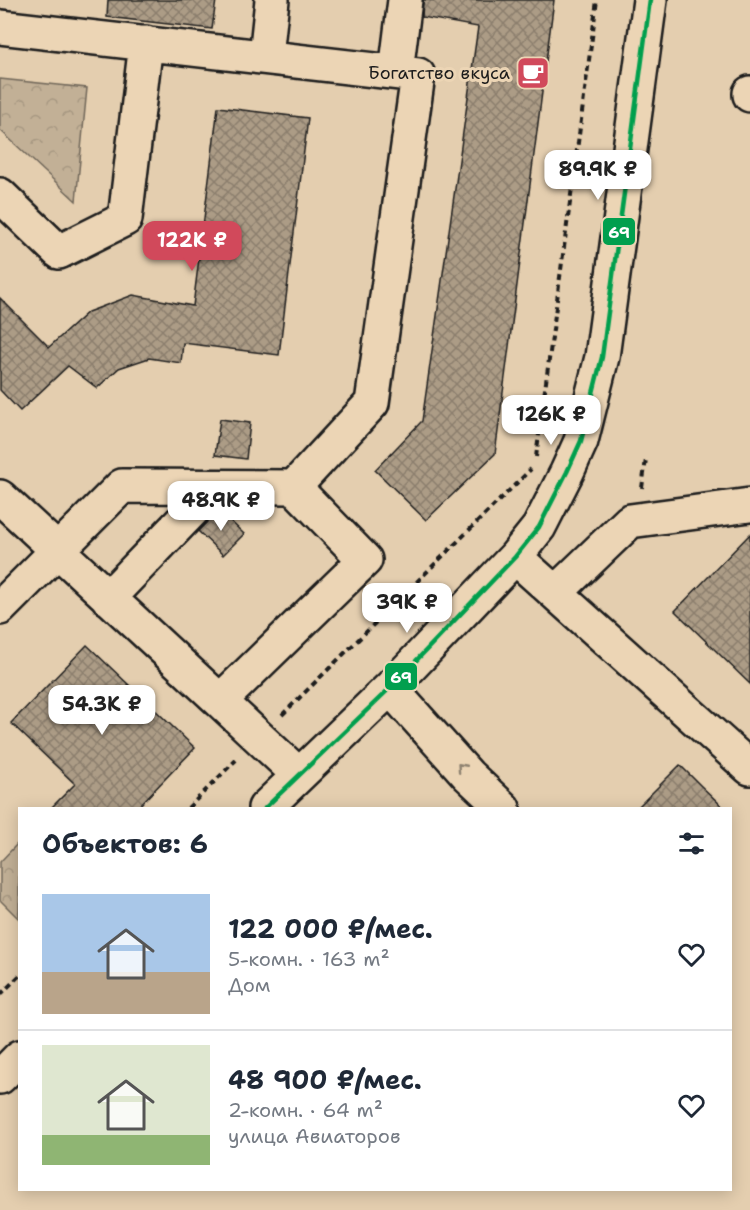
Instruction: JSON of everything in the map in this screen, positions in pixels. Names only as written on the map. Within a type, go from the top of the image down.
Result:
[{"type":"street","points":[[266,56],[272,0]]},
{"type":"street","points":[[396,72],[405,0]]},
{"type":"street","points":[[266,807],[390,688],[515,557],[539,527],[563,481],[581,441],[602,357],[650,0]]},
{"type":"street","points":[[0,27],[418,75],[372,403],[294,487]]},
{"type":"street","points":[[0,195],[59,252],[125,219],[146,43]]},
{"type":"street","points":[[0,608],[122,486],[294,487],[365,560],[220,700]]},
{"type":"street","points":[[108,598],[215,487]]},
{"type":"street","points":[[0,497],[298,775]]},
{"type":"street","points":[[555,592],[630,521],[750,505]]},
{"type":"street","points":[[515,557],[750,768]]},
{"type":"street","points":[[390,688],[468,775],[502,807]]},
{"type":"street","points":[[0,1077],[18,1059]]},
{"type":"path","points":[[189,807],[535,464],[597,0]]},
{"type":"path","points":[[0,995],[18,977]]},
{"type":"green space","points":[[0,79],[87,88],[76,201],[0,130]]},
{"type":"green space","points":[[18,843],[18,918],[0,900],[0,862]]},
{"type":"building","points":[[108,0],[216,0],[212,29],[107,17]]},
{"type":"building","points":[[423,0],[554,0],[495,454],[426,520],[375,470],[422,421],[478,27],[422,17]]},
{"type":"building","points":[[218,107],[308,118],[279,355],[183,343],[181,363],[149,358],[119,368],[97,388],[68,366],[20,411],[0,390],[0,298],[49,347],[88,312],[133,295],[193,306]]},
{"type":"building","points":[[220,419],[250,423],[246,459],[215,455]]},
{"type":"building","points":[[219,510],[244,534],[223,555],[198,531]]},
{"type":"building","points":[[750,534],[750,684],[675,611]]},
{"type":"building","points":[[87,645],[195,748],[138,807],[52,807],[75,784],[11,723]]},
{"type":"building","points":[[680,765],[723,807],[638,807]]},
{"type":"transit line","name":"69","points":[[266,807],[390,688],[515,557],[539,527],[567,472],[581,441],[602,357],[650,0]]},
{"type":"place","name":"Богатство вкуса","points":[[533,73]]}]
